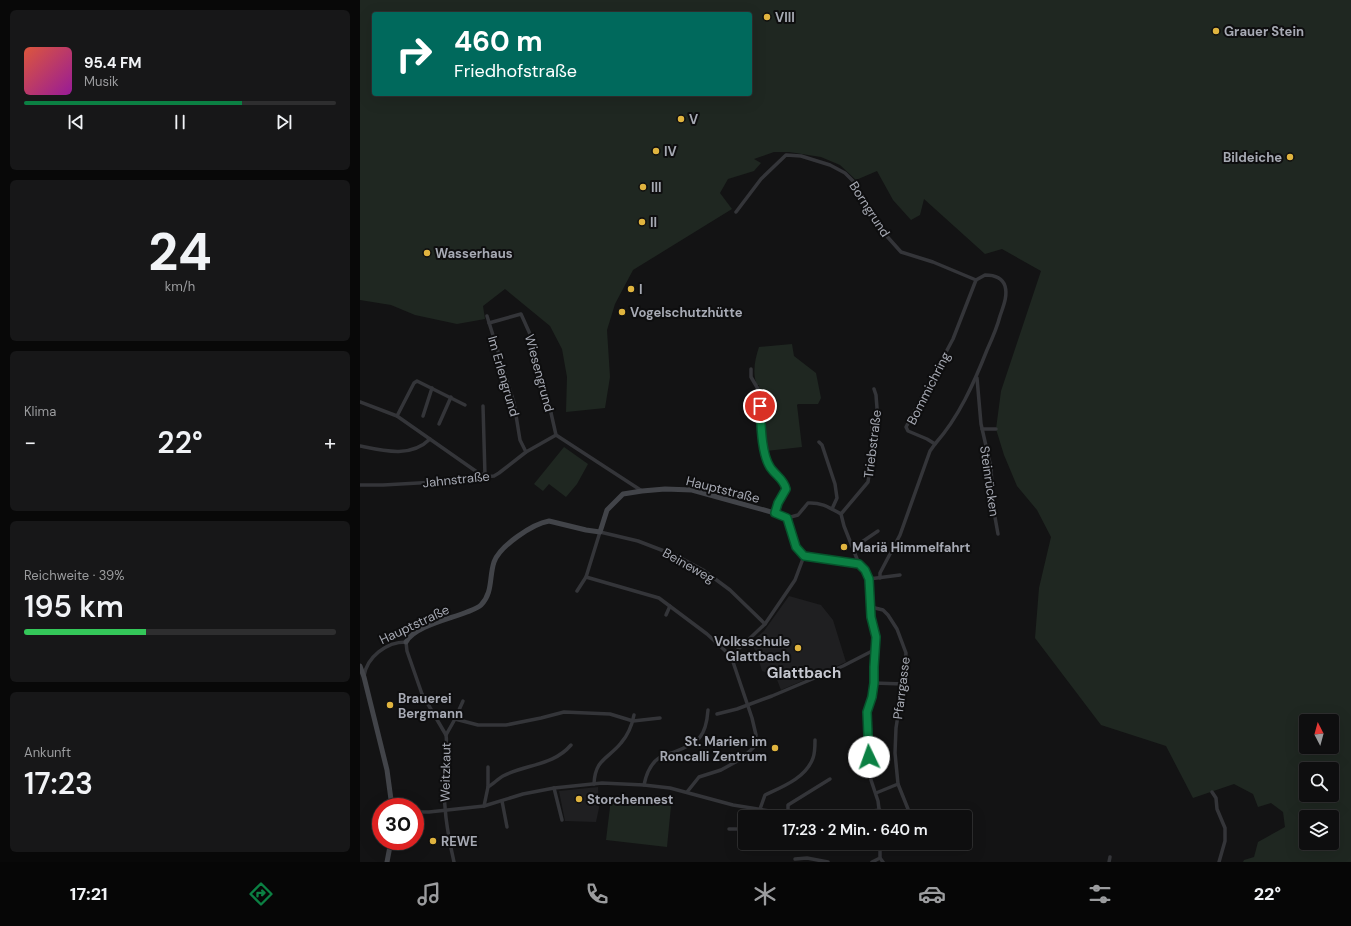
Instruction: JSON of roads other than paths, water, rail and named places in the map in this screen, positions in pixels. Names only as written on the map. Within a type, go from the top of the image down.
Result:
[{"type":"street","name":"Borngrund","points":[[736,212],[761,179],[786,156],[802,156],[830,165],[845,172],[854,182],[884,233],[901,252],[933,262],[976,280]]},
{"type":"street","points":[[880,578],[880,573],[900,535],[930,451],[943,435],[977,376],[996,332],[1005,300],[1005,287],[998,277],[991,275],[985,275],[976,280]]},
{"type":"street","name":"Bommichring","points":[[935,444],[927,439],[908,432],[906,427],[953,339],[976,280]]},
{"type":"street","name":"Im Erlengrund","points":[[489,323],[520,314]]},
{"type":"street","name":"Wiesengrund","points":[[520,314],[530,334],[556,435]]},
{"type":"street","name":"Im Erlengrund","points":[[487,316],[514,403],[520,440],[526,452]]},
{"type":"street","points":[[751,369],[752,377],[758,389],[761,433],[766,454],[770,466],[785,484],[786,489],[778,503],[775,513]]},
{"type":"street","name":"Steinrücken","points":[[977,376],[982,429],[991,468],[998,534]]},
{"type":"street","points":[[396,416],[414,383],[419,382],[465,405]]},
{"type":"street","points":[[423,416],[432,388]]},
{"type":"street","name":"Triebstraße","points":[[841,514],[868,482],[872,428],[877,408],[874,389]]},
{"type":"street","points":[[438,424],[451,397]]},
{"type":"street","points":[[360,402],[396,416],[487,476]]},
{"type":"street","points":[[483,406],[487,476]]},
{"type":"street","name":"Steinrücken","points":[[982,429],[996,429]]},
{"type":"street","points":[[556,435],[642,491]]},
{"type":"street","name":"Jahnstraße","points":[[360,485],[413,484],[487,476],[499,473],[526,452],[556,435]]},
{"type":"street","points":[[360,446],[390,451],[410,451],[420,448],[430,439]]},
{"type":"street","points":[[819,442],[822,445],[835,484],[837,498],[832,509]]},
{"type":"street","name":"Hauptstraße","points":[[364,677],[367,665],[377,654],[388,646],[398,642],[406,642],[410,636],[428,626],[480,607],[488,597],[494,562],[503,548],[526,532],[545,522],[549,521],[600,532],[606,510],[623,494],[672,489],[692,490],[775,513],[787,518]]},
{"type":"street","points":[[859,564],[804,556],[796,547],[787,518],[798,514],[808,503],[816,502],[841,514],[844,526],[859,564],[865,570],[869,579],[871,617],[876,637],[874,683],[872,697],[867,712],[869,768],[880,810]]},
{"type":"street","points":[[853,548],[878,531]]},
{"type":"street","points":[[577,591],[586,576],[600,532]]},
{"type":"street","name":"Beineweg","points":[[600,532],[638,541],[677,556],[703,570],[730,590],[765,624]]},
{"type":"street","points":[[731,656],[765,624],[795,580],[804,556]]},
{"type":"street","points":[[869,579],[900,575]]},
{"type":"street","points":[[586,576],[659,598],[707,634],[731,656],[752,718],[756,735],[753,748],[741,759],[721,770],[698,777],[687,792]]},
{"type":"street","points":[[666,615],[670,606]]},
{"type":"street","name":"Pfarrgasse","points":[[871,607],[883,610],[888,615],[897,629],[906,653],[896,728],[895,753],[898,784],[908,810]]},
{"type":"street","name":"Weitzkaut","points":[[406,642],[407,651],[422,694],[446,735],[444,810],[454,862]]},
{"type":"street","points":[[717,714],[747,705],[843,666],[876,650]]},
{"type":"street","points":[[360,666],[387,770],[391,798]]},
{"type":"street","points":[[874,683],[903,684]]},
{"type":"street","points":[[446,735],[463,702]]},
{"type":"street","points":[[644,785],[647,772],[659,758],[688,747],[699,739],[706,729],[708,710]]},
{"type":"street","points":[[455,719],[478,725],[506,724],[541,718],[564,712],[610,714],[633,721],[660,718]]},
{"type":"street","points":[[594,784],[594,774],[599,764],[621,744],[629,731],[634,715]]},
{"type":"street","points":[[760,809],[764,795],[786,785],[806,770],[814,758],[815,740]]},
{"type":"street","points":[[488,787],[504,776],[558,757],[571,745]]},
{"type":"street","points":[[484,806],[488,787],[488,767]]},
{"type":"street","points":[[788,810],[788,805],[830,779]]},
{"type":"street","points":[[424,811],[484,806],[523,794],[554,788],[618,783],[670,788],[733,805],[766,810]]},
{"type":"street","points":[[876,793],[898,784]]},
{"type":"street","points":[[554,788],[562,820]]},
{"type":"street","points":[[1212,792],[1216,798],[1217,809],[1225,828],[1225,841],[1219,862]]},
{"type":"street","points":[[502,801],[507,827]]},
{"type":"street","points":[[729,829],[738,829]]},
{"type":"street","points":[[387,862],[389,850]]},
{"type":"street","points":[[872,862],[882,860],[881,850]]},
{"type":"street","points":[[1109,862],[1110,857]]},
{"type":"street","points":[[795,859],[807,858],[828,862]]},
{"type":"place","name":"VIII","points":[[767,17]]},
{"type":"place","name":"Grauer Stein","points":[[1216,31]]},
{"type":"place","name":"V","points":[[681,119]]},
{"type":"place","name":"IV","points":[[656,151]]},
{"type":"place","name":"Bildeiche","points":[[1290,157]]},
{"type":"place","name":"III","points":[[643,187]]},
{"type":"place","name":"II","points":[[642,222]]},
{"type":"place","name":"Wasserhaus","points":[[427,253]]},
{"type":"place","name":"I","points":[[631,289]]},
{"type":"place","name":"Vogelschutzhütte","points":[[622,312]]},
{"type":"place","name":"Mariä Himmelfahrt","points":[[844,547]]},
{"type":"place","name":"Volksschule Glattbach","points":[[798,648]]},
{"type":"place","name":"Brauerei Bergmann","points":[[390,705]]},
{"type":"place","name":"St. Marien im Roncalli Zentrum","points":[[775,748]]},
{"type":"place","name":"Storchennest","points":[[579,799]]},
{"type":"place","name":"REWE","points":[[433,841]]},
{"type":"district","name":"Glattbach","points":[[804,673]]}]
